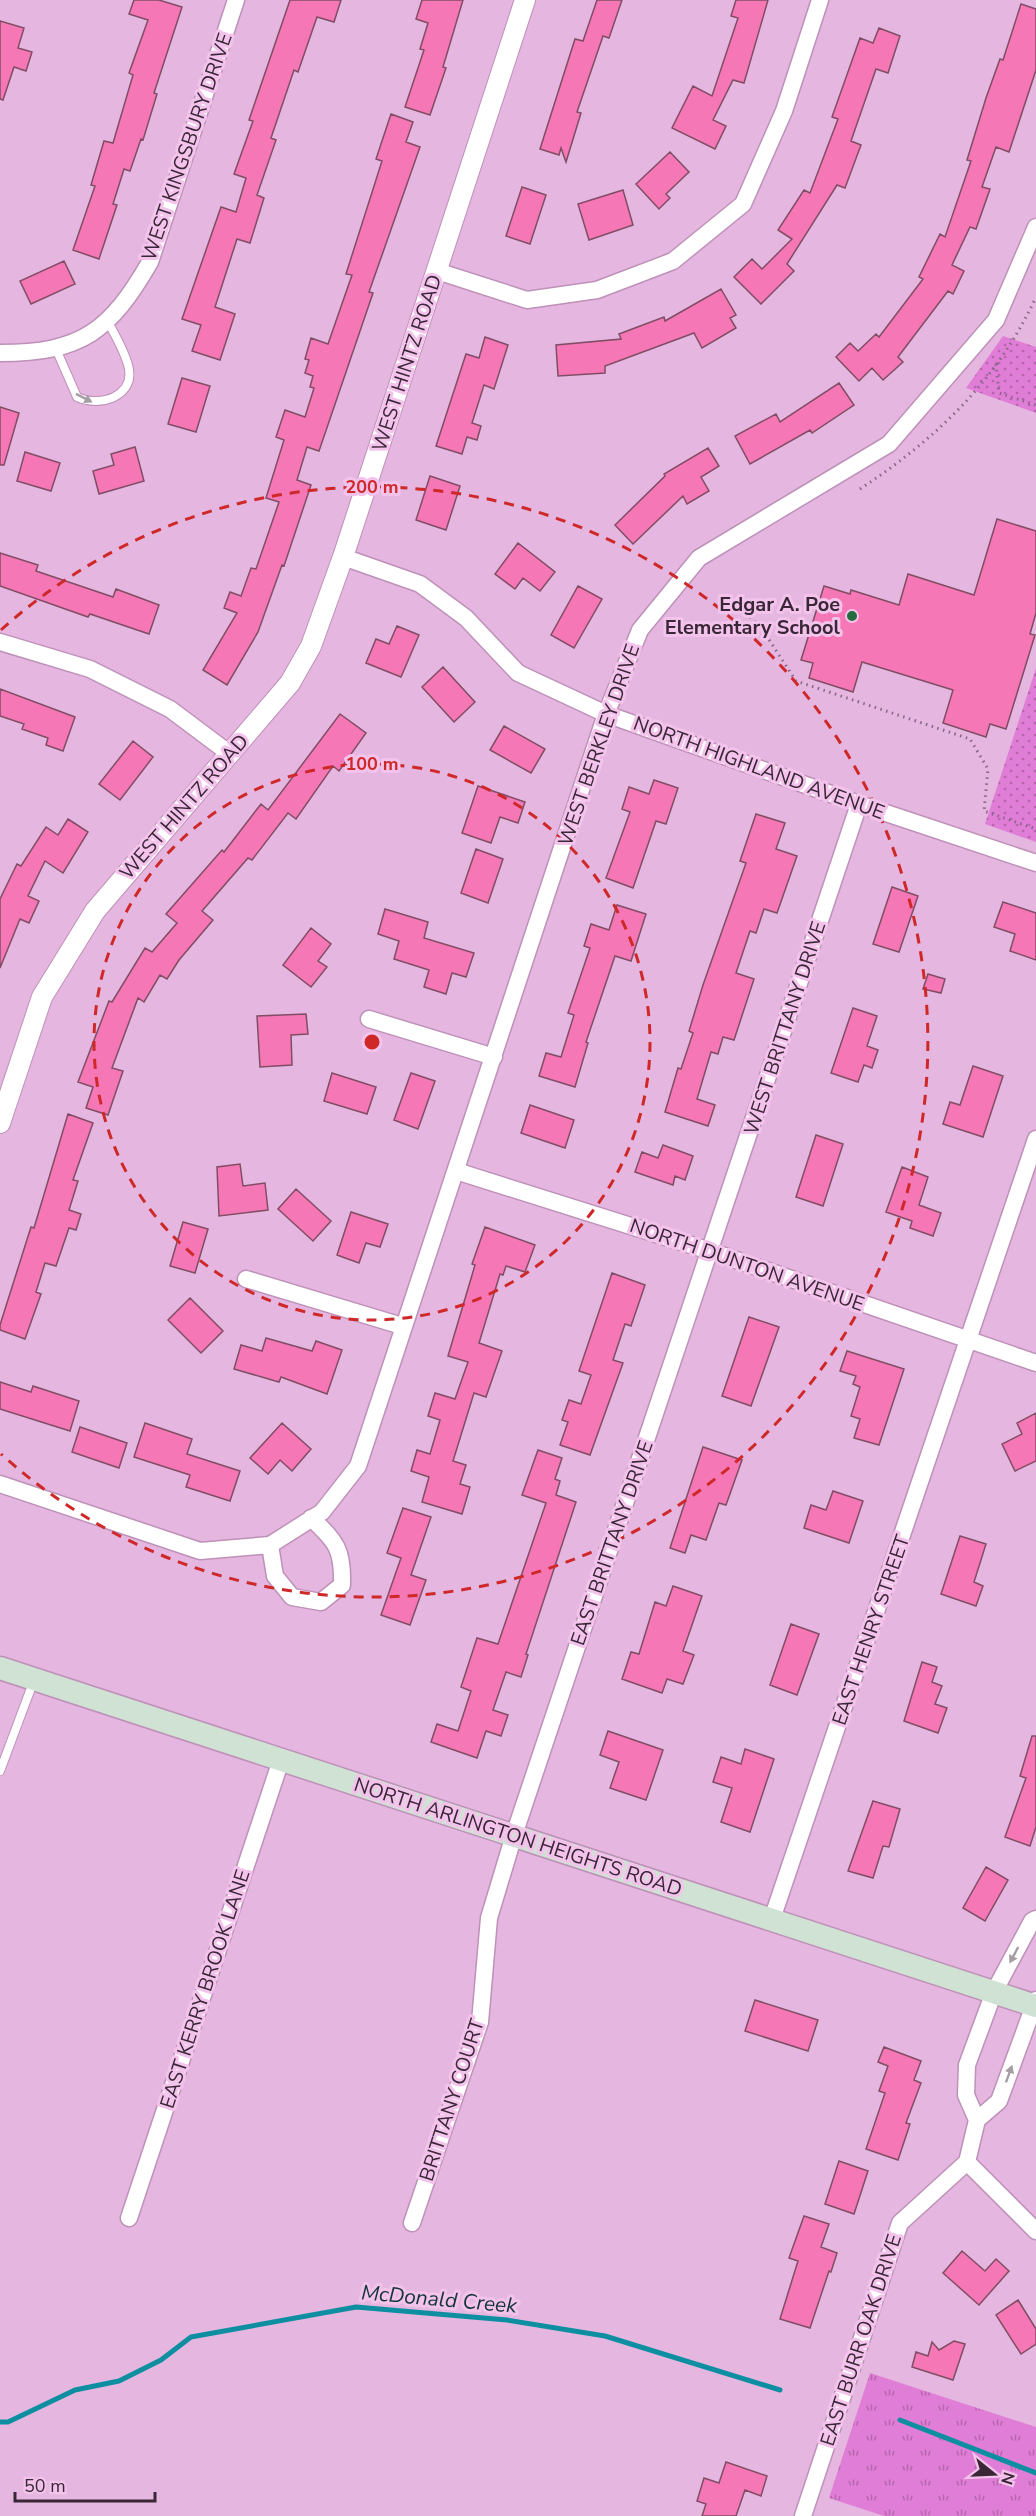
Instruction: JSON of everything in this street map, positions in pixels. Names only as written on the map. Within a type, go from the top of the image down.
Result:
[{"type":"main road","name":"NORTH ARLINGTON HEIGHTS ROAD","points":[[0,1668],[1035,2004]]},
{"type":"street","name":"WEST KINGSBURY DRIVE","points":[[0,353],[56,349],[80,340],[108,322],[122,306],[150,262],[236,0]]},
{"type":"street","name":"WEST HINTZ ROAD","points":[[0,1123],[42,997],[95,911],[290,683],[311,646],[343,557],[525,0]]},
{"type":"street","points":[[437,272],[527,300],[597,290],[673,261],[743,204],[784,111],[820,0]]},
{"type":"street","name":"WEST BERKLEY DRIVE","points":[[311,1518],[322,1512],[358,1466],[402,1326],[494,1057],[606,714],[640,630],[699,558],[889,444],[996,320],[1036,227]]},
{"type":"street","name":"NORTH HIGHLAND AVENUE","points":[[343,557],[420,584],[466,618],[518,673],[606,714],[859,804],[1036,863]]},
{"type":"street","points":[[0,642],[90,669],[170,709],[230,754]]},
{"type":"street","name":"WEST BRITTANY DRIVE","points":[[710,1251],[859,804]]},
{"type":"street","points":[[369,1018],[494,1057]]},
{"type":"street","name":"EAST HENRY STREET","points":[[772,1919],[1036,1139]]},
{"type":"street","name":"NORTH DUNTON AVENUE","points":[[456,1171],[710,1251],[1036,1363]]},
{"type":"street","name":"EAST BRITTANY DRIVE","points":[[514,1835],[710,1251]]},
{"type":"street","points":[[246,1279],[402,1326]]},
{"type":"street","points":[[0,1484],[200,1551],[270,1545],[311,1518],[329,1534],[343,1558],[342,1585],[321,1602],[292,1597],[275,1576],[270,1545]]},
{"type":"street","name":"EAST KERRY BROOK LANE","points":[[129,2218],[281,1760]]},
{"type":"street","name":"BRITTANY COURT","points":[[412,2223],[480,2022],[489,1917],[514,1835]]},
{"type":"street","points":[[1036,1919],[1032,1921],[994,1992],[967,2065],[966,2095],[977,2120],[967,2162],[1036,2231]]},
{"type":"street","points":[[977,2120],[999,2102],[1035,2004]]},
{"type":"street","name":"EAST BURR OAK DRIVE","points":[[803,2516],[900,2223],[967,2162]]},
{"type":"lane","points":[[56,349],[77,397],[99,403],[113,398],[125,385],[129,366],[108,322]]},
{"type":"lane","points":[[0,1771],[34,1679]]},
{"type":"path","points":[[860,489],[927,441],[972,397],[996,364],[1036,297]]},
{"type":"path","points":[[996,364],[999,393],[1036,405]]},
{"type":"path","points":[[742,608],[764,632],[796,681],[970,739],[988,769],[984,812],[1036,829]]},
{"type":"green space","points":[[1003,336],[1036,347],[1036,413],[966,388]]},
{"type":"green space","points":[[1036,668],[1036,842],[985,824]]},
{"type":"green space","points":[[870,2373],[1036,2427],[1036,2516],[884,2516],[829,2498]]},
{"type":"building","points":[[134,0],[159,0],[182,7],[154,93],[157,94],[143,140],[141,139],[130,171],[124,169],[113,204],[117,205],[99,259],[73,250],[95,186],[91,185],[104,141],[113,143],[133,75],[129,73],[148,20],[129,14]]},
{"type":"building","points":[[290,0],[341,0],[334,22],[317,17],[298,72],[294,70],[271,138],[276,140],[257,195],[264,198],[250,243],[237,239],[215,307],[235,314],[220,360],[192,351],[201,325],[182,319],[221,207],[236,212],[246,178],[234,174],[253,121],[249,120]]},
{"type":"building","points":[[422,0],[463,0],[443,67],[446,68],[430,115],[405,107],[424,50],[420,49],[428,23],[416,19]]},
{"type":"building","points":[[597,0],[622,0],[609,38],[603,36],[577,112],[581,113],[566,162],[561,148],[559,155],[540,149],[575,39],[583,41]]},
{"type":"building","points":[[736,0],[768,0],[744,83],[733,80],[713,120],[726,126],[715,149],[672,128],[693,86],[712,96],[738,18],[731,16]]},
{"type":"building","points":[[1021,4],[1036,9],[1036,70],[1009,152],[996,147],[982,187],[990,189],[976,229],[970,227],[952,265],[964,271],[953,294],[948,291],[898,357],[903,362],[883,380],[872,368],[859,381],[836,357],[850,343],[858,351],[876,334],[879,337],[923,279],[919,277],[940,234],[945,237],[971,161],[967,160],[986,98],[1000,59],[1003,60]]},
{"type":"building","points":[[0,21],[24,28],[18,48],[32,52],[26,71],[14,67],[3,100],[0,99]]},
{"type":"building","points":[[879,28],[900,36],[888,73],[876,69],[851,141],[861,145],[845,188],[837,185],[787,264],[794,271],[761,304],[734,277],[752,259],[762,269],[792,239],[778,230],[804,190],[810,193],[838,119],[832,117],[860,38],[873,43]]},
{"type":"building","points":[[391,114],[413,122],[406,142],[420,147],[369,292],[373,293],[319,451],[307,447],[297,480],[311,485],[284,566],[282,565],[258,632],[227,685],[203,670],[237,613],[224,608],[230,592],[241,596],[251,568],[256,569],[279,502],[266,498],[284,440],[276,437],[285,410],[305,417],[314,388],[310,387],[313,376],[305,373],[309,360],[305,359],[311,338],[328,344],[352,275],[346,274],[382,161],[376,159]]},
{"type":"building","points":[[670,152],[689,172],[666,194],[670,198],[659,209],[636,184]]},
{"type":"building","points":[[522,187],[546,195],[530,244],[506,236]]},
{"type":"building","points":[[623,190],[633,225],[589,240],[578,204]]},
{"type":"building","points":[[64,261],[75,284],[31,304],[20,281]]},
{"type":"building","points":[[721,289],[736,315],[730,318],[736,328],[702,348],[694,333],[605,366],[605,373],[558,376],[556,345],[621,339],[619,334],[664,317],[665,321]]},
{"type":"building","points":[[485,337],[508,345],[494,389],[484,385],[472,423],[481,426],[477,440],[467,437],[462,454],[436,446],[466,354],[479,358]]},
{"type":"building","points":[[182,378],[210,386],[196,432],[168,424]]},
{"type":"building","points":[[839,383],[854,405],[812,433],[810,430],[750,464],[735,436],[776,414],[780,422]]},
{"type":"building","points":[[0,407],[19,413],[4,465],[0,465]]},
{"type":"building","points":[[135,447],[144,481],[99,494],[93,471],[114,465],[111,454]]},
{"type":"building","points":[[708,448],[719,466],[701,477],[709,491],[687,504],[683,496],[633,544],[615,525],[665,476],[664,474]]},
{"type":"building","points":[[25,452],[60,463],[51,491],[17,481]]},
{"type":"building","points":[[430,476],[460,486],[446,530],[416,520]]},
{"type":"building","points":[[997,519],[1036,531],[1036,613],[1030,634],[1035,635],[1006,729],[990,724],[986,737],[943,723],[953,690],[862,662],[853,692],[809,678],[813,663],[801,660],[824,586],[850,594],[851,590],[899,605],[908,574],[974,595]]},
{"type":"building","points":[[518,543],[555,572],[540,591],[523,578],[515,589],[495,574]]},
{"type":"building","points":[[0,553],[38,565],[36,571],[113,597],[116,589],[159,605],[149,634],[90,614],[88,617],[0,586]]},
{"type":"building","points":[[578,586],[602,599],[574,648],[551,635]]},
{"type":"building","points":[[397,626],[419,635],[401,677],[366,663],[376,639],[389,644]]},
{"type":"building","points":[[443,667],[475,702],[454,722],[422,687]]},
{"type":"building","points":[[0,689],[75,717],[63,751],[46,745],[48,738],[22,729],[24,724],[0,716]]},
{"type":"building","points":[[340,714],[366,733],[339,771],[333,766],[296,819],[288,813],[252,860],[248,858],[202,911],[213,920],[179,960],[167,979],[160,975],[144,1002],[138,998],[112,1068],[123,1071],[108,1115],[86,1108],[93,1087],[78,1082],[109,1001],[112,1002],[145,948],[152,952],[177,923],[166,914],[222,850],[224,852],[261,804],[268,810]]},
{"type":"building","points":[[504,726],[545,749],[531,773],[490,750]]},
{"type":"building","points":[[133,741],[153,757],[120,800],[99,784]]},
{"type":"building","points":[[654,780],[678,788],[666,824],[656,821],[633,888],[606,878],[630,812],[622,809],[629,787],[649,794]]},
{"type":"building","points":[[478,786],[525,802],[518,823],[500,817],[491,843],[462,833]]},
{"type":"building","points":[[756,814],[785,823],[776,849],[797,856],[777,913],[764,909],[756,933],[750,931],[736,973],[754,979],[734,1040],[723,1037],[718,1054],[711,1052],[697,1099],[715,1105],[708,1126],[665,1112],[678,1068],[681,1069],[693,1033],[689,1031],[703,985],[746,863],[740,861]]},
{"type":"building","points":[[68,819],[88,832],[63,873],[45,861],[28,896],[39,901],[29,923],[20,919],[0,968],[0,899],[17,864],[21,866],[46,827],[58,835]]},
{"type":"building","points":[[476,849],[503,859],[488,903],[461,893]]},
{"type":"building","points":[[892,887],[918,896],[899,952],[873,944]]},
{"type":"building","points":[[1003,902],[1036,913],[1036,960],[1010,951],[1015,934],[994,927]]},
{"type":"building","points":[[617,905],[646,914],[631,961],[615,956],[586,1042],[588,1043],[575,1087],[539,1076],[546,1053],[561,1057],[574,1015],[568,1013],[590,948],[584,946],[591,924],[609,930]]},
{"type":"building","points":[[385,909],[428,922],[424,938],[474,953],[466,977],[452,973],[446,994],[424,987],[429,970],[394,959],[399,941],[378,934]]},
{"type":"building","points":[[311,928],[331,944],[318,961],[327,967],[311,987],[283,965]]},
{"type":"building","points":[[928,974],[945,979],[941,993],[923,989]]},
{"type":"building","points":[[853,1008],[877,1016],[867,1046],[878,1050],[872,1068],[864,1065],[858,1082],[831,1073]]},
{"type":"building","points":[[306,1014],[308,1034],[291,1035],[292,1065],[260,1067],[257,1016]]},
{"type":"building","points":[[973,1066],[1003,1076],[983,1137],[943,1124],[950,1102],[960,1105]]},
{"type":"building","points":[[332,1073],[376,1087],[367,1114],[324,1101]]},
{"type":"building","points":[[411,1073],[435,1081],[418,1129],[394,1120]]},
{"type":"building","points":[[530,1105],[574,1120],[565,1148],[521,1133]]},
{"type":"building","points":[[68,1114],[93,1123],[73,1180],[78,1181],[69,1210],[81,1214],[76,1230],[69,1228],[56,1266],[45,1263],[36,1292],[41,1294],[25,1339],[0,1330],[0,1325],[31,1227],[34,1228]]},
{"type":"building","points":[[816,1135],[843,1144],[823,1206],[796,1197]]},
{"type":"building","points":[[663,1145],[693,1156],[685,1180],[675,1176],[673,1185],[635,1172],[642,1152],[658,1158]]},
{"type":"building","points":[[240,1164],[243,1186],[265,1183],[268,1210],[219,1216],[217,1167]]},
{"type":"building","points":[[902,1167],[928,1177],[919,1205],[941,1213],[933,1236],[910,1228],[912,1221],[886,1212]]},
{"type":"building","points":[[296,1189],[331,1221],[313,1241],[278,1209]]},
{"type":"building","points":[[351,1212],[388,1224],[380,1247],[366,1243],[359,1263],[337,1255]]},
{"type":"building","points":[[183,1222],[208,1229],[195,1273],[170,1266]]},
{"type":"building","points":[[485,1227],[535,1245],[525,1272],[506,1266],[503,1275],[500,1274],[479,1343],[502,1351],[486,1397],[474,1393],[453,1461],[466,1465],[460,1484],[470,1487],[462,1514],[422,1502],[429,1477],[411,1471],[417,1450],[430,1454],[440,1420],[428,1416],[435,1393],[455,1399],[468,1362],[448,1356],[475,1265],[472,1264]]},
{"type":"building","points":[[612,1273],[645,1285],[631,1326],[625,1324],[613,1360],[623,1363],[590,1455],[560,1445],[568,1422],[562,1420],[569,1400],[581,1404],[591,1375],[579,1371]]},
{"type":"building","points":[[190,1298],[223,1331],[201,1353],[168,1320]]},
{"type":"building","points":[[749,1317],[779,1327],[751,1406],[722,1396]]},
{"type":"building","points":[[266,1338],[312,1351],[316,1341],[342,1350],[327,1394],[281,1377],[279,1382],[234,1369],[241,1345],[262,1351]]},
{"type":"building","points":[[847,1351],[904,1369],[879,1445],[854,1438],[860,1419],[851,1416],[860,1387],[853,1384],[856,1376],[840,1371]]},
{"type":"building","points":[[0,1382],[31,1392],[33,1386],[79,1401],[70,1431],[0,1409]]},
{"type":"building","points":[[1036,1413],[1036,1461],[1015,1471],[1002,1444],[1022,1434],[1017,1423]]},
{"type":"building","points":[[145,1423],[192,1439],[187,1454],[240,1471],[230,1501],[186,1487],[190,1475],[134,1457]]},
{"type":"building","points":[[282,1423],[311,1449],[292,1471],[280,1460],[268,1474],[250,1458]]},
{"type":"building","points":[[80,1427],[127,1443],[119,1468],[72,1452]]},
{"type":"building","points":[[703,1447],[742,1460],[726,1505],[719,1503],[706,1540],[691,1535],[685,1553],[670,1548]]},
{"type":"building","points":[[538,1450],[562,1458],[555,1479],[560,1481],[556,1495],[576,1502],[526,1654],[528,1655],[521,1677],[506,1672],[493,1710],[508,1715],[501,1736],[486,1731],[477,1758],[431,1742],[437,1724],[458,1731],[471,1691],[461,1687],[477,1638],[498,1644],[546,1503],[522,1495]]},
{"type":"building","points":[[833,1491],[863,1501],[849,1543],[804,1528],[811,1505],[826,1510]]},
{"type":"building","points":[[403,1508],[431,1517],[411,1575],[426,1580],[410,1625],[381,1615],[401,1558],[387,1553]]},
{"type":"building","points":[[960,1536],[986,1544],[974,1582],[983,1586],[976,1606],[941,1594]]},
{"type":"building","points":[[673,1586],[702,1596],[683,1651],[694,1655],[683,1684],[667,1679],[662,1693],[622,1679],[631,1652],[639,1654],[655,1602],[666,1606]]},
{"type":"building","points":[[791,1624],[819,1634],[797,1695],[770,1685]]},
{"type":"building","points":[[922,1662],[937,1667],[932,1682],[942,1686],[935,1704],[947,1708],[938,1733],[904,1721]]},
{"type":"building","points":[[608,1731],[663,1750],[646,1800],[610,1788],[619,1762],[600,1755]]},
{"type":"building","points":[[1032,1736],[1036,1736],[1036,1827],[1030,1846],[1005,1837],[1026,1778],[1020,1776]]},
{"type":"building","points":[[745,1749],[774,1759],[750,1832],[721,1822],[732,1788],[713,1782],[721,1757],[741,1764]]},
{"type":"building","points":[[873,1801],[900,1809],[889,1847],[883,1846],[873,1878],[848,1871]]},
{"type":"building","points":[[986,1867],[1008,1880],[985,1921],[963,1908]]},
{"type":"building","points":[[755,2000],[818,2020],[808,2051],[745,2031]]},
{"type":"building","points":[[884,2047],[921,2061],[914,2080],[921,2083],[906,2123],[910,2124],[898,2160],[866,2149],[885,2093],[879,2091],[888,2066],[878,2062]]},
{"type":"building","points":[[839,2161],[868,2171],[854,2214],[825,2204]]},
{"type":"building","points":[[804,2216],[829,2224],[821,2247],[837,2253],[810,2328],[780,2319],[798,2261],[789,2258]]},
{"type":"building","points":[[962,2251],[985,2271],[996,2259],[1009,2271],[979,2305],[943,2273]]},
{"type":"building","points":[[1018,2300],[1036,2329],[1036,2344],[1021,2354],[996,2315]]},
{"type":"building","points":[[954,2341],[965,2344],[953,2380],[912,2367],[916,2352],[928,2356],[932,2342],[939,2350]]},
{"type":"building","points":[[726,2462],[767,2476],[761,2496],[745,2490],[736,2516],[702,2516],[706,2504],[697,2501],[704,2478],[719,2483]]},
{"type":"waterway","name":"McDonald Creek","points":[[0,2422],[8,2422],[75,2390],[119,2381],[161,2360],[191,2337],[356,2307],[507,2320],[605,2336],[780,2390]]},
{"type":"waterway","name":"McDonald Creek","points":[[900,2420],[1036,2473]]},
{"type":"place","name":"Edgar A. Poe Elementary School","points":[[852,616]]}]
